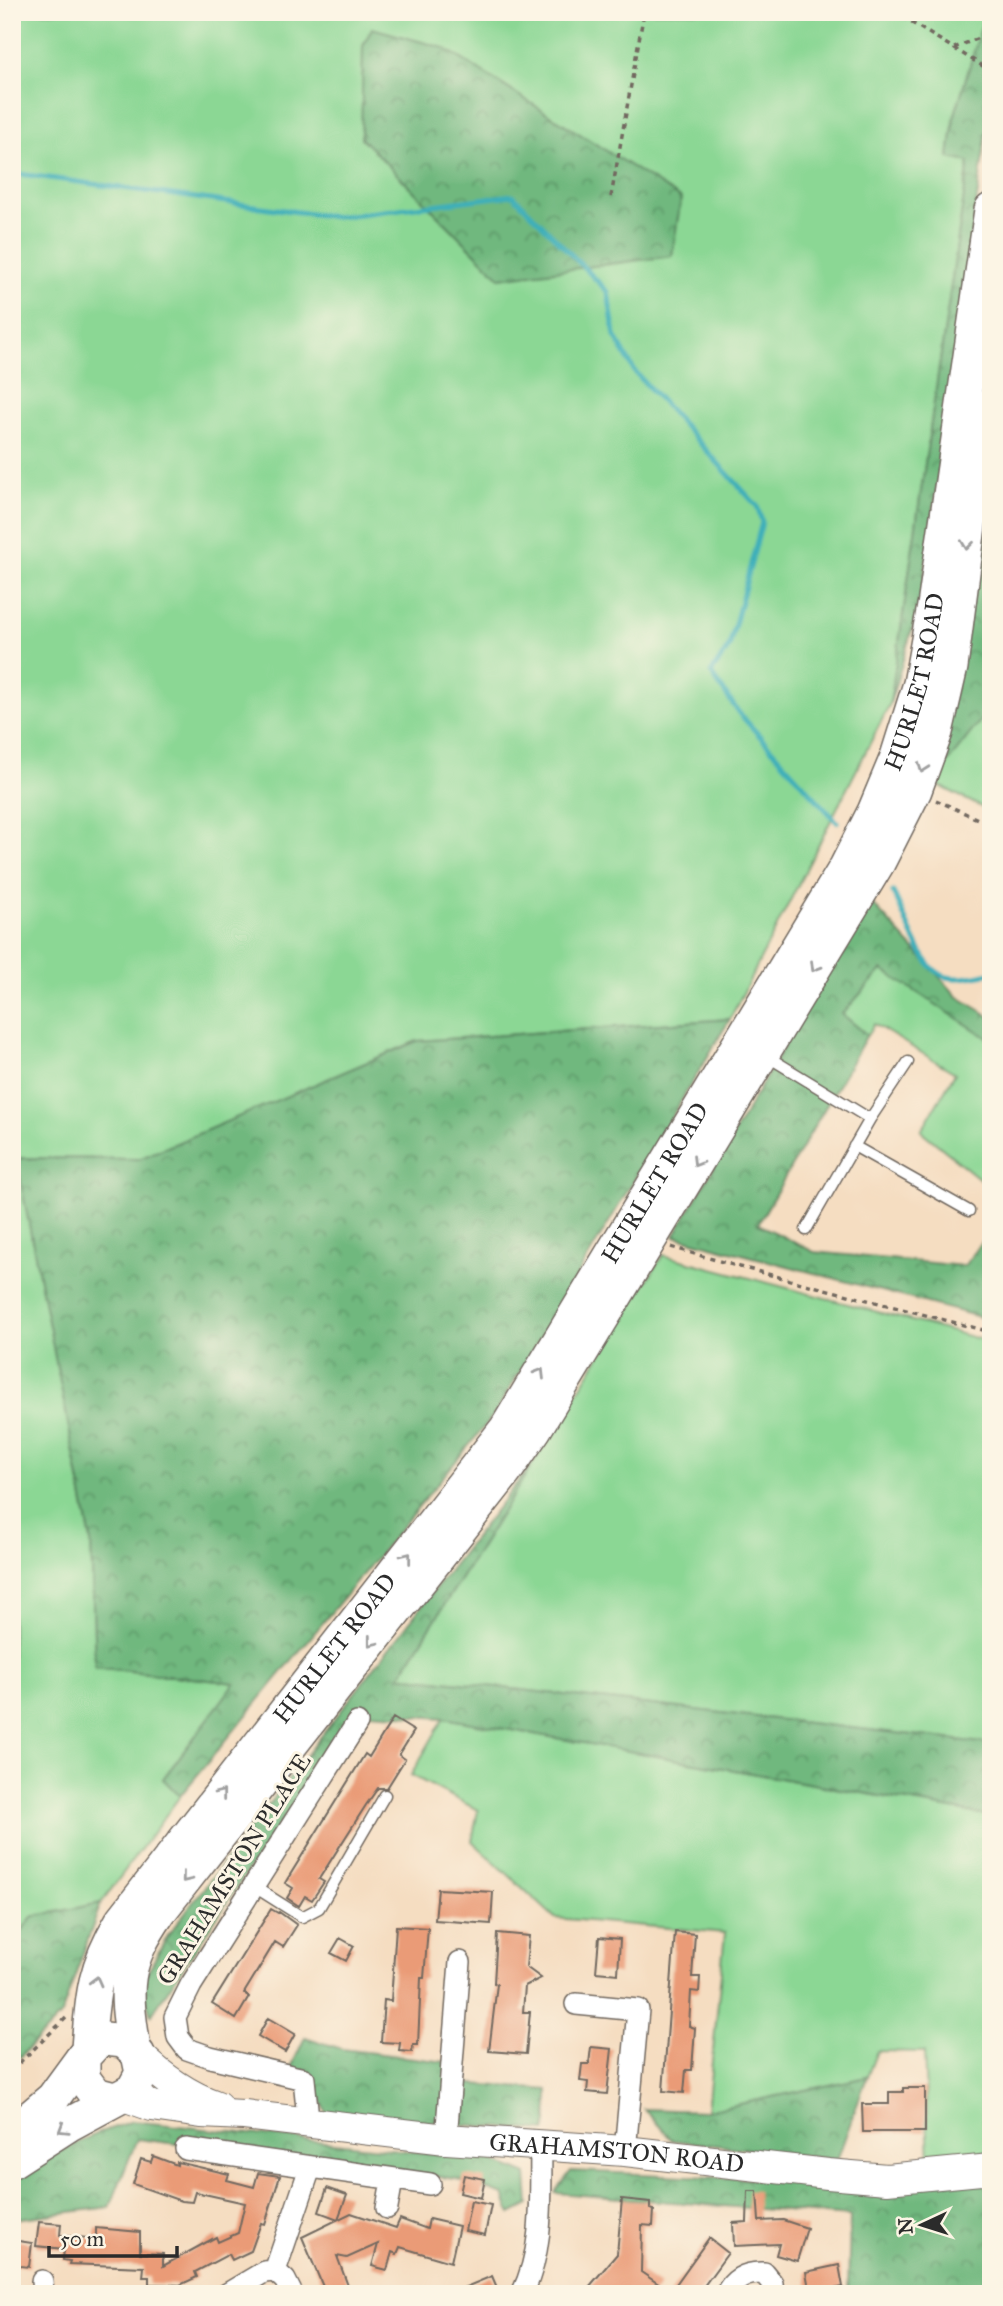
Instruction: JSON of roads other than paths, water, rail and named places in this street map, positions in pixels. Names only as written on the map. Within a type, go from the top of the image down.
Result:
[{"type":"main road","name":"HURLET ROAD","points":[[12,2133],[54,2098],[86,2053],[96,1976],[110,1941],[121,1923],[506,1429],[846,867],[874,812],[897,757],[920,684],[934,606],[991,210]]},
{"type":"main road","name":"HURLET ROAD","points":[[136,2051],[126,1990],[134,1955],[146,1932],[505,1472],[535,1429],[878,863],[915,790],[936,732],[951,667],[975,478],[991,405]]},
{"type":"main road","points":[[12,2161],[119,2097],[139,2082],[142,2073],[136,2051],[124,2041],[115,2038],[96,2043],[86,2053],[81,2067],[87,2087],[95,2094],[119,2097]]},
{"type":"main road","name":"GRAHAMSTON ROAD","points":[[136,2051],[154,2070],[181,2090],[244,2115]]},
{"type":"main road","name":"GRAHAMSTON ROAD","points":[[119,2097],[173,2110],[244,2115],[446,2139],[625,2151],[887,2179],[991,2169]]},
{"type":"street","name":"GRAHAMSTON PLACE","points":[[306,2122],[304,2079],[187,2049],[178,2037],[175,2017],[191,1985],[357,1723]]},
{"type":"street","points":[[446,2139],[460,1962]]},
{"type":"street","points":[[576,2004],[638,2010],[625,2151]]},
{"type":"street","points":[[522,2294],[533,2271],[539,2235],[541,2145]]},
{"type":"street","points":[[186,2149],[430,2184]]},
{"type":"street","points":[[275,2271],[310,2168]]},
{"type":"street","points":[[387,2208],[392,2180]]},
{"type":"street","points":[[227,2294],[264,2272],[275,2271],[285,2280],[292,2294]]},
{"type":"street","points":[[726,2294],[730,2286],[750,2272],[764,2273],[772,2283],[773,2294]]},
{"type":"lane","points":[[763,1054],[870,1118]]},
{"type":"lane","points":[[806,1230],[870,1118],[908,1062]]},
{"type":"lane","points":[[854,1146],[969,1211]]},
{"type":"lane","points":[[253,1886],[302,1917],[319,1908],[385,1795]]},
{"type":"waterway","points":[[12,173],[335,217],[513,195],[608,292],[615,336],[635,372],[757,506],[762,522],[729,647],[711,673],[739,713],[837,822]]},
{"type":"waterway","points":[[893,892],[913,938],[934,969],[953,978],[991,973]]}]
